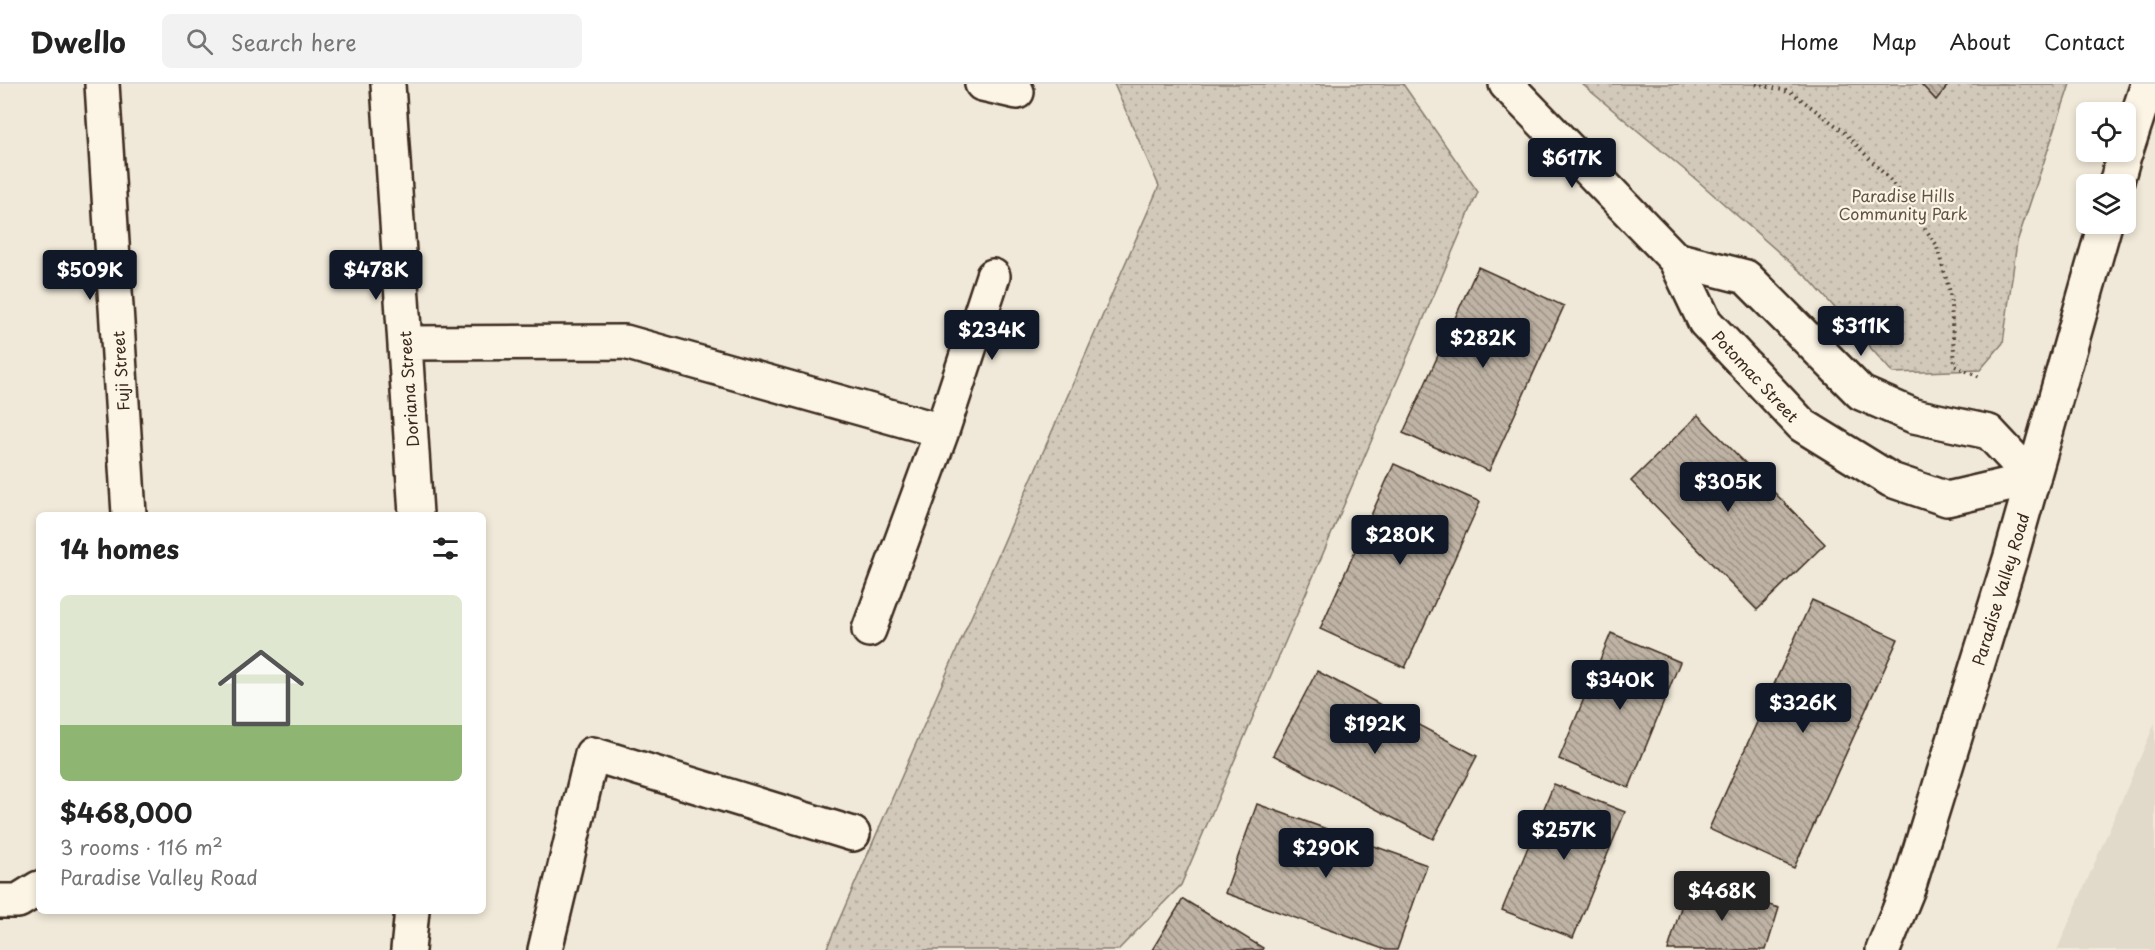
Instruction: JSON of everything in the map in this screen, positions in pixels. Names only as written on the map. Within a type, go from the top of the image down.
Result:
[{"type":"street","name":"Fuji Street","points":[[102,84],[129,512]]},
{"type":"street","name":"Doriana Street","points":[[388,84],[416,512]]},
{"type":"street","points":[[982,84],[1017,92]]},
{"type":"street","name":"Potomac Street","points":[[1506,84],[1675,259],[1706,322],[1802,425],[1890,480],[1947,499],[2033,479]]},
{"type":"street","points":[[2136,119],[2148,84]]},
{"type":"street","name":"Paradise Valley Road","points":[[1883,950],[1909,886],[2033,479],[2102,234]]},
{"type":"street","points":[[1675,259],[1746,277],[1861,393],[1914,416],[1989,432],[2033,479]]},
{"type":"street","points":[[869,630],[942,431],[993,276]]},
{"type":"street","points":[[405,343],[625,342],[942,431]]},
{"type":"street","points":[[545,950],[592,754],[853,834]]},
{"type":"street","points":[[0,901],[18,901],[36,890]]},
{"type":"street","points":[[408,950],[411,914]]},
{"type":"path","points":[[1756,84],[1791,92],[1843,131],[1891,182],[1936,244],[1950,292],[1955,366],[1980,377]]},
{"type":"shaded area","points":[[2155,723],[2155,950],[2057,950]]},
{"type":"green space","points":[[1114,84],[1403,84],[1478,192],[1181,885],[1118,950],[826,950],[1159,186]]},
{"type":"green space","name":"Paradise Hills Community Park","points":[[1582,84],[2070,84],[2017,242],[2003,343],[1980,370],[1893,373],[1809,279],[1699,182]]},
{"type":"building","points":[[1921,84],[1949,84],[1936,100]]},
{"type":"building","points":[[1478,267],[1564,306],[1489,471],[1403,433]]},
{"type":"building","points":[[1698,415],[1825,544],[1757,610],[1631,481]]},
{"type":"building","points":[[1394,464],[1480,502],[1405,668],[1320,629]]},
{"type":"building","points":[[1812,600],[1898,639],[1794,868],[1709,829]]},
{"type":"building","points":[[1611,633],[1680,662],[1629,788],[1559,759]]},
{"type":"building","points":[[1317,671],[1477,756],[1433,839],[1273,755]]},
{"type":"building","points":[[1554,784],[1625,812],[1573,938],[1502,910]]},
{"type":"building","points":[[1257,804],[1427,865],[1397,950],[1386,950],[1225,893]]},
{"type":"building","points":[[1689,881],[1779,908],[1766,950],[1668,950]]},
{"type":"building","points":[[1183,899],[1263,948],[1262,950],[1152,950]]}]
